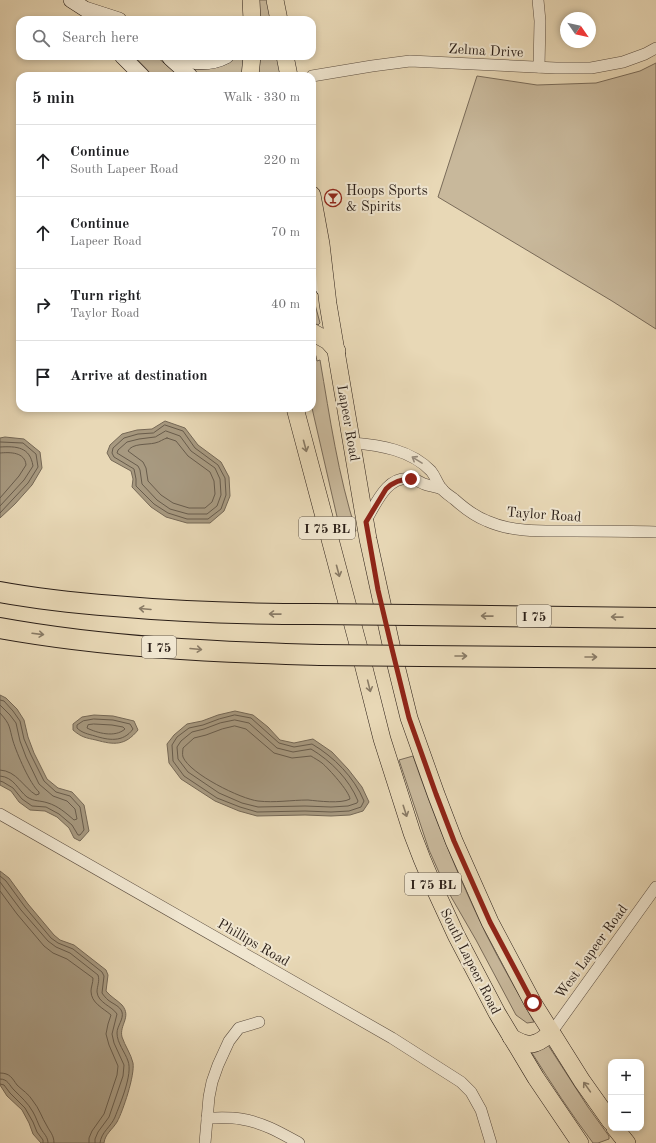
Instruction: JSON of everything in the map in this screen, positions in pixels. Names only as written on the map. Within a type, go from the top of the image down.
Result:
[{"type":"highway","name":"I 75","points":[[0,592],[77,603],[170,611],[235,614],[656,618]]},
{"type":"highway","name":"I 75","points":[[0,628],[35,634],[117,643],[230,652],[320,655],[656,658]]},
{"type":"main road","points":[[71,0],[88,15]]},
{"type":"main road","points":[[251,0],[252,16]]},
{"type":"main road","points":[[275,0],[278,16]]},
{"type":"main road","points":[[126,60],[138,72]]},
{"type":"main road","points":[[172,60],[186,72]]},
{"type":"main road","points":[[183,60],[202,62],[219,60]]},
{"type":"main road","points":[[250,72],[252,60]]},
{"type":"main road","points":[[286,60],[288,72]]},
{"type":"main road","name":"Lapeer Road","points":[[316,219],[328,304],[378,590],[409,718],[454,841],[490,922],[533,1003],[551,1033]]},
{"type":"main road","points":[[316,271],[328,304]]},
{"type":"main road","points":[[316,334],[328,342],[337,351]]},
{"type":"main road","name":"South Lapeer Road","points":[[296,412],[382,740],[420,852],[433,885],[456,935],[511,1037],[547,1096],[580,1143]]},
{"type":"main road","points":[[511,1037],[520,1043],[528,1045],[536,1044],[551,1033]]},
{"type":"main road","name":"I 75 BL","points":[[551,1033],[608,1118]]},
{"type":"main road","points":[[617,1131],[627,1143]]},
{"type":"street","points":[[538,0],[540,21],[539,67]]},
{"type":"street","name":"Zelma Drive","points":[[316,75],[410,61],[574,69],[600,67],[634,58],[656,48]]},
{"type":"street","name":"Taylor Road","points":[[352,443],[372,444],[384,447],[415,459],[432,473],[442,489],[467,510],[495,525],[538,531],[656,532]]},
{"type":"street","name":"Taylor Road","points":[[366,522],[383,492],[395,482],[404,479],[411,479],[442,489]]},
{"type":"street","name":"Phillips Road","points":[[0,814],[392,1038],[461,1082],[471,1092],[481,1110],[491,1143]]},
{"type":"street","name":"West Lapeer Road","points":[[551,1033],[656,887]]},
{"type":"street","points":[[205,1143],[212,1082],[218,1065],[229,1042],[239,1028],[259,1022]]},
{"type":"street","points":[[207,1118],[222,1117],[258,1123],[299,1143]]},
{"type":"shaded area","points":[[258,0],[269,0],[272,16],[259,16]]},
{"type":"shaded area","points":[[138,60],[161,60],[174,72],[149,72]]},
{"type":"shaded area","points":[[228,60],[244,60],[244,72],[196,72],[192,68]]},
{"type":"shaded area","points":[[259,60],[280,60],[282,72],[258,72]]},
{"type":"shaded area","points":[[656,63],[656,329],[438,197],[477,76],[537,85],[596,83],[640,71]]},
{"type":"shaded area","points":[[316,308],[320,323],[318,325],[316,324]]},
{"type":"shaded area","points":[[316,356],[317,361],[320,360],[339,468],[356,531],[341,534],[313,412],[316,412]]},
{"type":"shaded area","points":[[413,756],[447,846],[486,934],[534,1022],[527,1023],[516,1015],[446,888],[429,850],[399,760]]},
{"type":"shaded area","points":[[548,1045],[588,1107],[609,1136],[609,1139],[598,1143],[593,1143],[546,1076],[532,1051]]},
{"type":"water","points":[[165,421],[185,428],[198,445],[221,462],[229,477],[230,496],[224,511],[210,523],[187,523],[166,517],[151,507],[132,487],[133,479],[131,471],[111,460],[107,453],[110,445],[122,434],[137,430],[152,429]]},
{"type":"water","points":[[5,437],[24,439],[40,452],[42,468],[32,485],[0,518],[0,438]]},
{"type":"water","points":[[0,695],[6,698],[17,709],[24,720],[34,753],[47,779],[58,788],[72,792],[84,805],[89,831],[80,841],[74,838],[69,828],[57,817],[45,811],[30,810],[19,802],[11,791],[0,785]]},
{"type":"water","points":[[235,711],[253,715],[268,727],[280,740],[294,743],[313,739],[332,752],[362,787],[369,802],[363,811],[350,815],[331,816],[257,816],[239,811],[215,801],[181,779],[169,763],[167,744],[174,735],[187,724]]},
{"type":"water","points":[[94,715],[113,716],[134,721],[138,730],[124,742],[108,743],[86,738],[73,730],[73,724],[82,717]]},
{"type":"water","points":[[0,871],[9,878],[54,935],[60,940],[74,945],[106,970],[108,975],[106,991],[125,1009],[126,1017],[122,1029],[122,1037],[133,1063],[132,1076],[128,1093],[117,1122],[107,1135],[104,1143],[41,1143],[33,1134],[22,1110],[7,1096],[0,1085]]},
{"type":"place","name":"Hoops Sports & Spirits","points":[[333,198]]},
{"type":"route","points":[[411,479],[400,480],[390,485],[381,495],[366,522],[378,590],[409,718],[436,794],[454,841],[490,922],[533,1003]]}]
